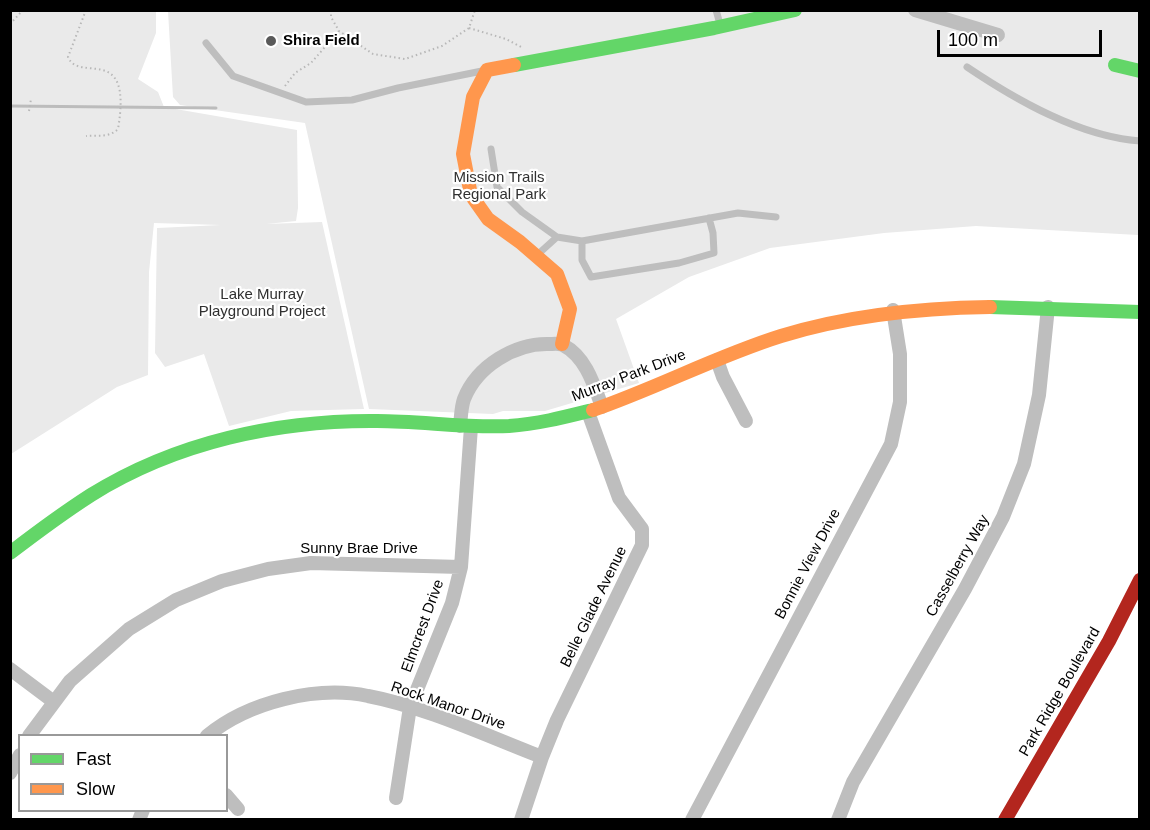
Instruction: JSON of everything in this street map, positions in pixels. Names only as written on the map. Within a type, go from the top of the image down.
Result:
[{"type":"street","points":[[602,407],[585,367],[562,344],[570,309],[557,274],[488,219],[471,195],[463,154],[473,97],[487,70],[720,27],[795,10]]},
{"type":"street","points":[[915,10],[998,35]]},
{"type":"street","points":[[1114,65],[1140,71]]},
{"type":"street","name":"Murray Park Drive","points":[[10,553],[39,529],[106,484],[149,464],[221,438],[298,424],[376,421],[465,426],[529,424],[588,412],[782,335],[893,310],[962,305],[1140,312]]},
{"type":"street","name":"Casselberry Way","points":[[838,819],[853,782],[965,589],[1003,517],[1024,464],[1039,395],[1048,307]]},
{"type":"street","name":"Bonnie View Drive","points":[[693,819],[891,444],[900,402],[900,354],[893,310]]},
{"type":"street","name":"Elmcrest Drive","points":[[396,798],[410,707],[452,603],[461,567],[464,399],[481,374],[496,360],[536,343],[562,344]]},
{"type":"street","points":[[717,360],[723,377],[746,421]]},
{"type":"street","name":"Belle Glade Avenue","points":[[521,819],[557,720],[642,545],[642,529],[619,498],[588,412]]},
{"type":"street","name":"Sunny Brae Drive","points":[[30,734],[70,681],[129,629],[176,600],[222,581],[268,569],[311,563],[461,567]]},
{"type":"street","name":"Park Ridge Boulevard","points":[[1005,819],[1109,641],[1140,579]]},
{"type":"street","points":[[10,669],[54,702]]},
{"type":"street","name":"Rock Manor Drive","points":[[209,734],[238,716],[266,704],[322,693],[366,695],[410,707],[542,757]]},
{"type":"street","points":[[10,773],[18,759]]},
{"type":"street","points":[[228,797],[238,809]]},
{"type":"lane","points":[[716,10],[720,27]]},
{"type":"lane","points":[[206,43],[233,76],[306,102],[352,100],[487,70]]},
{"type":"lane","points":[[967,67],[1022,100],[1069,123],[1118,138],[1140,141]]},
{"type":"lane","points":[[491,149],[498,187],[522,212],[557,237],[582,241],[738,213],[776,217]]},
{"type":"lane","points":[[582,241],[582,260],[591,277],[679,263],[714,253],[713,233],[709,218]]},
{"type":"lane","points":[[536,256],[557,237]]},
{"type":"path","points":[[10,24],[23,10]]},
{"type":"path","points":[[86,10],[68,57],[70,63],[75,66],[102,68],[109,71],[116,78],[121,102],[118,129],[115,132],[109,135],[86,136]]},
{"type":"path","points":[[331,10],[331,17],[339,32],[373,54],[405,59],[442,46],[470,28],[475,10]]},
{"type":"path","points":[[470,28],[506,39],[526,49],[530,63]]},
{"type":"path","points":[[280,93],[295,73],[311,63],[339,32]]},
{"type":"path","points":[[29,111],[31,99]]},
{"type":"green space","name":"Lake Murray Playground Project","points":[[10,11],[156,11],[156,33],[138,79],[158,92],[164,107],[297,130],[298,208],[296,221],[266,224],[322,222],[364,409],[291,411],[229,426],[204,354],[165,367],[155,353],[157,228],[221,225],[154,223],[149,272],[148,375],[117,387],[11,454]]},
{"type":"green space","name":"Mission Trails Regional Park","points":[[168,11],[1139,11],[1138,235],[976,226],[884,233],[770,248],[689,277],[616,319],[639,383],[545,411],[503,411],[493,414],[369,409],[305,123],[180,105],[173,97]]},
{"type":"waterway","points":[[10,106],[216,108]]},
{"type":"traffic: fast","points":[[514,65],[714,28],[795,10]]},
{"type":"traffic: fast","points":[[1115,65],[1140,71]]},
{"type":"traffic: fast","points":[[990,307],[1140,312]]},
{"type":"traffic: fast","points":[[10,553],[91,495],[124,477],[158,461],[229,438],[265,430],[340,422],[394,421],[509,426],[541,422],[593,410]]},
{"type":"traffic: slow","points":[[514,65],[487,70],[473,97],[463,154],[471,195],[488,219],[520,242],[557,274],[570,309],[562,344]]},
{"type":"traffic: slow","points":[[593,410],[757,344],[807,329],[884,314],[990,307]]},
{"type":"traffic: jam","points":[[1005,820],[1109,641],[1140,580]]},
{"type":"place","name":"Shira Field","points":[[271,41]]}]
